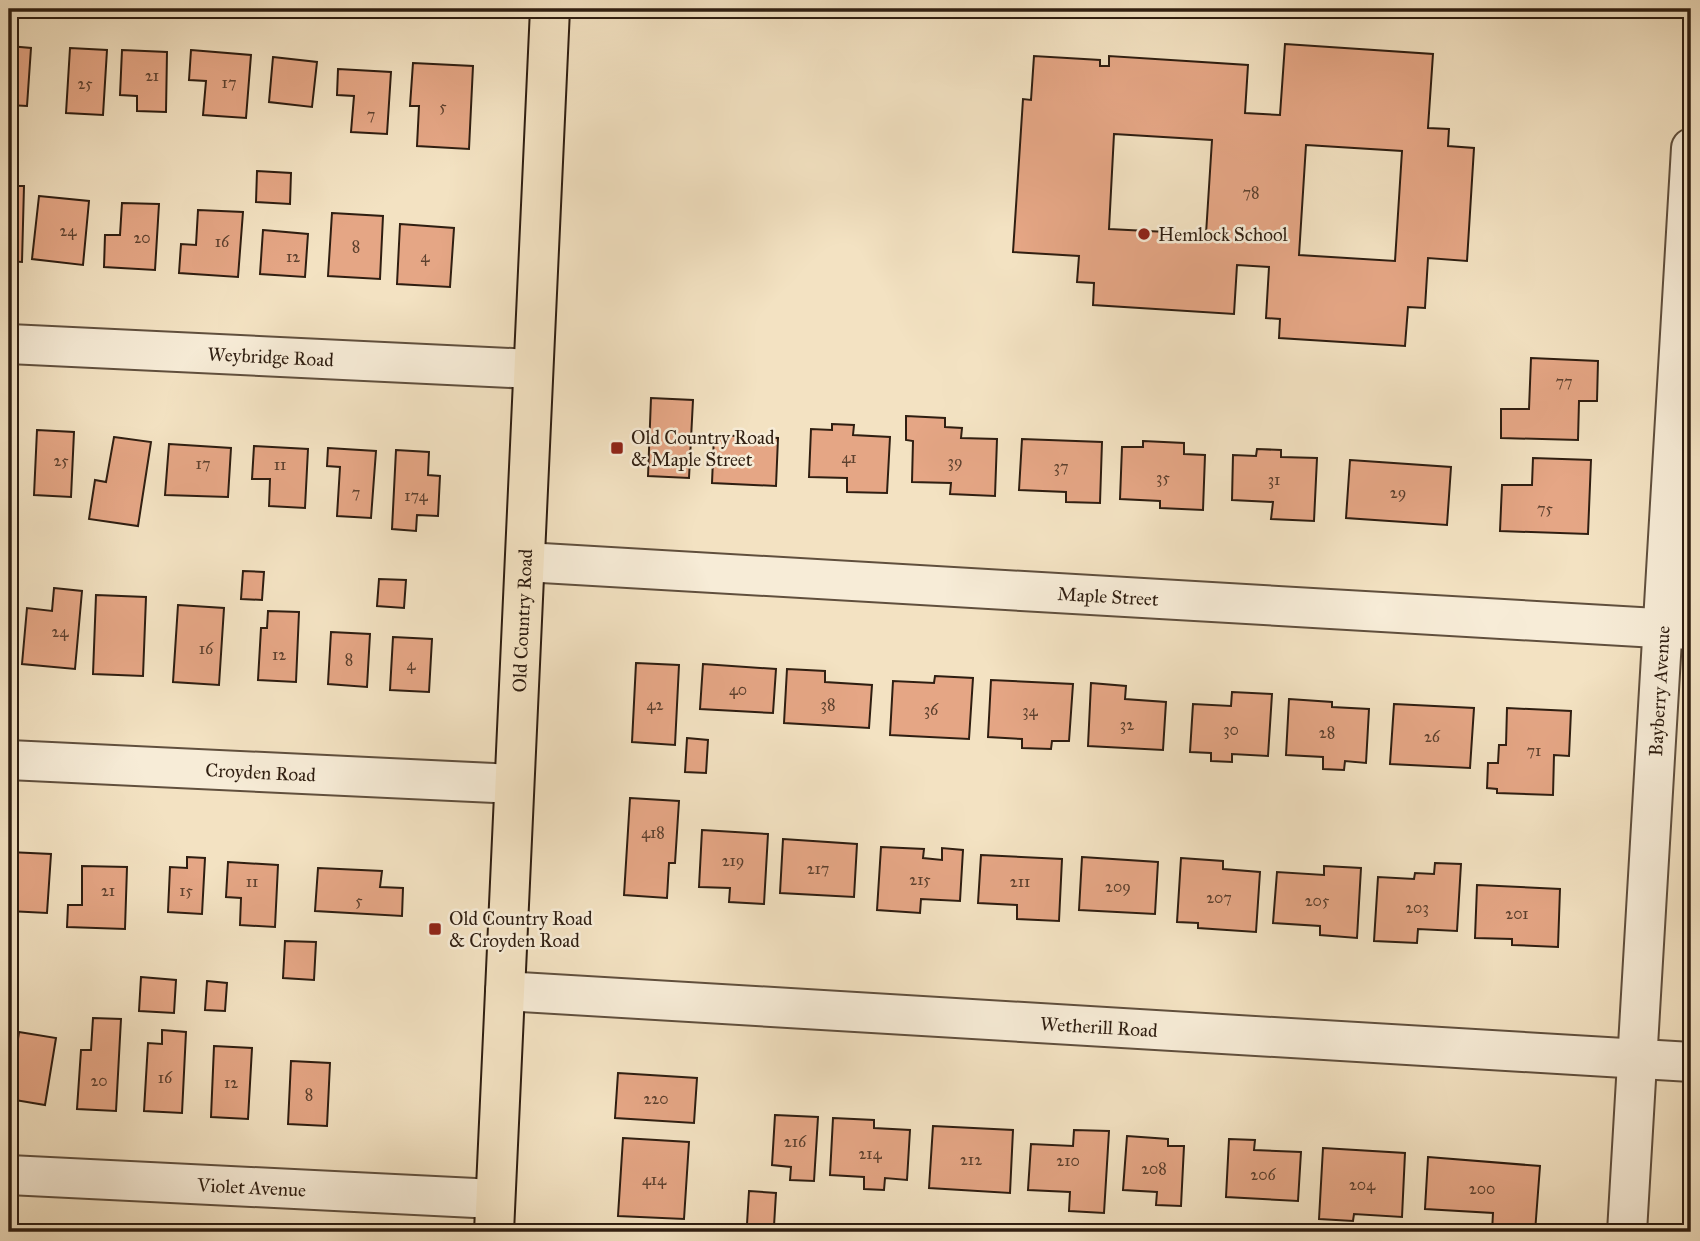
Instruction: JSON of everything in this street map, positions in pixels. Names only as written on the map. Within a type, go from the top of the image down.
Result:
[{"type":"main road","name":"Old Country Road","points":[[494,1216],[550,9]]},
{"type":"street","name":"Bayberry Avenue","points":[[1627,1232],[1637,1059],[1677,629],[1691,148]]},
{"type":"street","name":"Weybridge Road","points":[[9,344],[533,369]]},
{"type":"street","name":"Maple Street","points":[[525,562],[1677,629]]},
{"type":"street","name":"Croyden Road","points":[[9,760],[514,783]]},
{"type":"street","name":"Wetherill Road","points":[[505,991],[1691,1062]]},
{"type":"street","name":"Violet Avenue","points":[[9,1175],[494,1216]]},
{"type":"building","points":[[1285,44],[1433,54],[1428,128],[1449,129],[1448,146],[1474,148],[1467,261],[1428,258],[1425,308],[1408,307],[1405,346],[1279,338],[1280,319],[1266,318],[1269,267],[1237,265],[1234,314],[1093,305],[1094,283],[1077,282],[1079,256],[1013,252],[1023,99],[1031,100],[1034,56],[1100,60],[1100,66],[1109,66],[1109,56],[1248,65],[1245,113],[1280,115]],"holes":[[[1114,134],[1212,140],[1206,234],[1109,229]],[[1306,145],[1402,151],[1395,261],[1299,255]]]},
{"type":"building","points":[[9,46],[31,48],[27,106],[9,105]]},
{"type":"building","points":[[70,48],[107,50],[103,115],[66,113]]},
{"type":"building","points":[[122,50],[167,52],[166,112],[137,111],[137,96],[120,95]]},
{"type":"building","points":[[191,50],[251,55],[246,118],[203,115],[206,81],[189,80]]},
{"type":"building","points":[[273,57],[317,62],[312,107],[269,102]]},
{"type":"building","points":[[413,63],[473,66],[469,149],[417,146],[419,106],[410,106]]},
{"type":"building","points":[[338,69],[391,72],[387,134],[351,132],[354,96],[337,95]]},
{"type":"building","points":[[257,171],[291,173],[290,204],[256,202]]},
{"type":"building","points":[[9,186],[24,186],[22,262],[9,261]]},
{"type":"building","points":[[39,196],[89,201],[83,265],[32,259]]},
{"type":"building","points":[[122,203],[159,204],[155,270],[104,267],[105,235],[120,235]]},
{"type":"building","points":[[198,210],[243,212],[238,277],[179,273],[181,244],[196,245]]},
{"type":"building","points":[[332,213],[383,216],[380,279],[328,276]]},
{"type":"building","points":[[400,224],[454,228],[450,287],[397,284]]},
{"type":"building","points":[[263,230],[308,234],[305,277],[260,274]]},
{"type":"building","points":[[1531,358],[1598,361],[1597,401],[1579,401],[1578,440],[1501,438],[1501,409],[1529,409]]},
{"type":"building","points":[[651,398],[693,400],[689,478],[648,476]]},
{"type":"building","points":[[906,416],[945,418],[945,427],[962,428],[961,438],[997,439],[995,496],[950,494],[951,483],[912,482],[913,441],[906,440]]},
{"type":"building","points":[[832,424],[854,425],[853,435],[890,437],[887,493],[847,492],[847,478],[809,477],[811,429],[832,430]]},
{"type":"building","points":[[37,430],[74,432],[71,497],[34,495]]},
{"type":"building","points":[[9,433],[14,434],[9,478]]},
{"type":"building","points":[[714,435],[778,438],[776,486],[712,483]]},
{"type":"building","points":[[114,437],[151,442],[138,526],[89,519],[95,480],[106,482]]},
{"type":"building","points":[[1022,439],[1102,442],[1100,503],[1066,502],[1066,492],[1019,490]]},
{"type":"building","points":[[1143,441],[1184,443],[1184,454],[1205,455],[1203,510],[1160,508],[1160,501],[1120,499],[1122,447],[1143,447]]},
{"type":"building","points":[[169,444],[231,448],[228,497],[165,495]]},
{"type":"building","points":[[254,446],[308,449],[305,508],[269,506],[270,479],[252,479]]},
{"type":"building","points":[[328,448],[376,451],[371,518],[337,516],[340,467],[327,466]]},
{"type":"building","points":[[1257,449],[1281,450],[1281,457],[1317,458],[1314,521],[1271,519],[1273,502],[1232,500],[1233,455],[1256,456]]},
{"type":"building","points":[[396,450],[429,452],[428,475],[440,476],[438,516],[417,515],[416,531],[392,529]]},
{"type":"building","points":[[1533,458],[1591,460],[1588,534],[1500,531],[1502,485],[1532,485]]},
{"type":"building","points":[[1350,460],[1451,467],[1447,525],[1346,518]]},
{"type":"building","points":[[243,571],[264,572],[262,600],[241,599]]},
{"type":"building","points":[[379,579],[406,580],[404,608],[377,606]]},
{"type":"building","points":[[54,588],[82,591],[75,669],[22,664],[27,608],[52,611]]},
{"type":"building","points":[[96,595],[146,597],[143,676],[93,674]]},
{"type":"building","points":[[178,605],[224,608],[219,685],[173,682]]},
{"type":"building","points":[[268,611],[299,612],[296,682],[258,680],[261,628],[267,628]]},
{"type":"building","points":[[331,632],[370,634],[367,687],[328,684]]},
{"type":"building","points":[[393,637],[432,639],[429,692],[390,690]]},
{"type":"building","points":[[636,663],[679,665],[675,745],[632,742]]},
{"type":"building","points":[[703,664],[776,669],[773,713],[700,709]]},
{"type":"building","points":[[787,669],[825,671],[825,682],[872,685],[869,728],[784,723]]},
{"type":"building","points":[[935,676],[973,678],[969,739],[890,735],[893,681],[934,683]]},
{"type":"building","points":[[991,680],[1073,684],[1069,741],[1052,741],[1051,749],[1022,748],[1022,739],[988,737]]},
{"type":"building","points":[[1091,683],[1126,686],[1125,699],[1166,702],[1163,750],[1088,746]]},
{"type":"building","points":[[1232,692],[1272,694],[1268,756],[1232,754],[1232,762],[1211,761],[1211,753],[1190,752],[1193,704],[1231,706]]},
{"type":"building","points":[[1289,699],[1332,702],[1332,707],[1369,709],[1366,763],[1345,761],[1344,770],[1323,769],[1323,757],[1286,755]]},
{"type":"building","points":[[1394,704],[1474,708],[1470,768],[1390,764]]},
{"type":"building","points":[[1507,708],[1571,711],[1569,756],[1554,755],[1553,795],[1497,793],[1497,789],[1487,788],[1488,763],[1498,763],[1499,745],[1506,745]]},
{"type":"building","points":[[687,738],[708,740],[706,773],[685,772]]},
{"type":"building","points":[[630,798],[679,801],[675,863],[669,863],[667,898],[624,895]]},
{"type":"building","points":[[702,830],[768,834],[764,904],[729,902],[730,888],[699,887]]},
{"type":"building","points":[[783,839],[857,844],[854,897],[780,893]]},
{"type":"building","points":[[881,847],[924,849],[923,858],[942,860],[942,848],[963,850],[960,901],[921,899],[920,913],[877,910]]},
{"type":"building","points":[[9,852],[51,854],[47,913],[9,911]]},
{"type":"building","points":[[981,855],[1062,859],[1059,921],[1017,919],[1017,905],[978,903]]},
{"type":"building","points":[[187,857],[205,858],[202,914],[168,912],[170,867],[187,868]]},
{"type":"building","points":[[1082,857],[1158,862],[1155,914],[1079,910]]},
{"type":"building","points":[[1181,858],[1223,861],[1223,869],[1260,872],[1256,932],[1198,928],[1198,923],[1177,922]]},
{"type":"building","points":[[228,862],[278,865],[275,927],[240,925],[241,898],[226,897]]},
{"type":"building","points":[[1435,863],[1461,864],[1457,931],[1418,929],[1417,943],[1374,941],[1378,877],[1414,879],[1415,873],[1434,874]]},
{"type":"building","points":[[82,866],[127,867],[125,929],[67,927],[68,905],[82,905]]},
{"type":"building","points":[[1324,866],[1361,868],[1357,938],[1320,935],[1320,926],[1273,923],[1277,872],[1324,875]]},
{"type":"building","points":[[318,868],[382,871],[380,887],[403,888],[402,916],[315,911]]},
{"type":"building","points":[[1477,885],[1560,889],[1558,947],[1512,945],[1512,939],[1475,938]]},
{"type":"building","points":[[285,941],[316,942],[314,980],[283,978]]},
{"type":"building","points":[[141,977],[176,980],[174,1013],[139,1011]]},
{"type":"building","points":[[207,981],[227,983],[225,1011],[205,1010]]},
{"type":"building","points":[[93,1018],[121,1019],[116,1111],[77,1109],[81,1050],[91,1050]]},
{"type":"building","points":[[162,1030],[186,1032],[182,1113],[144,1111],[148,1043],[162,1044]]},
{"type":"building","points":[[19,1032],[56,1038],[45,1105],[9,1099]]},
{"type":"building","points":[[214,1046],[252,1048],[248,1119],[211,1117]]},
{"type":"building","points":[[291,1061],[330,1063],[327,1126],[288,1124]]},
{"type":"building","points":[[618,1073],[697,1078],[694,1123],[615,1118]]},
{"type":"building","points":[[775,1115],[818,1117],[814,1181],[790,1180],[791,1167],[772,1165]]},
{"type":"building","points":[[833,1118],[874,1120],[874,1128],[910,1130],[907,1180],[885,1178],[884,1190],[864,1189],[864,1177],[830,1175]]},
{"type":"building","points":[[933,1126],[1013,1130],[1010,1193],[929,1188]]},
{"type":"building","points":[[1074,1130],[1109,1131],[1104,1213],[1069,1211],[1070,1192],[1028,1190],[1031,1144],[1073,1146]]},
{"type":"building","points":[[1127,1136],[1168,1139],[1168,1146],[1184,1146],[1181,1206],[1156,1205],[1157,1192],[1123,1190]]},
{"type":"building","points":[[623,1138],[689,1142],[684,1219],[618,1216]]},
{"type":"building","points":[[1229,1139],[1255,1140],[1254,1150],[1301,1152],[1298,1201],[1226,1197]]},
{"type":"building","points":[[1323,1148],[1405,1153],[1402,1217],[1354,1214],[1353,1221],[1319,1219]]},
{"type":"building","points":[[1428,1157],[1540,1166],[1535,1232],[1492,1232],[1493,1213],[1425,1209]]},
{"type":"building","points":[[749,1191],[776,1193],[774,1226],[747,1224]]},
{"type":"place","name":"Hemlock School","points":[[1144,234]]},
{"type":"place","name":"Old Country Road & Maple Street","points":[[617,448]]},
{"type":"place","name":"Old Country Road & Croyden Road","points":[[435,929]]}]
